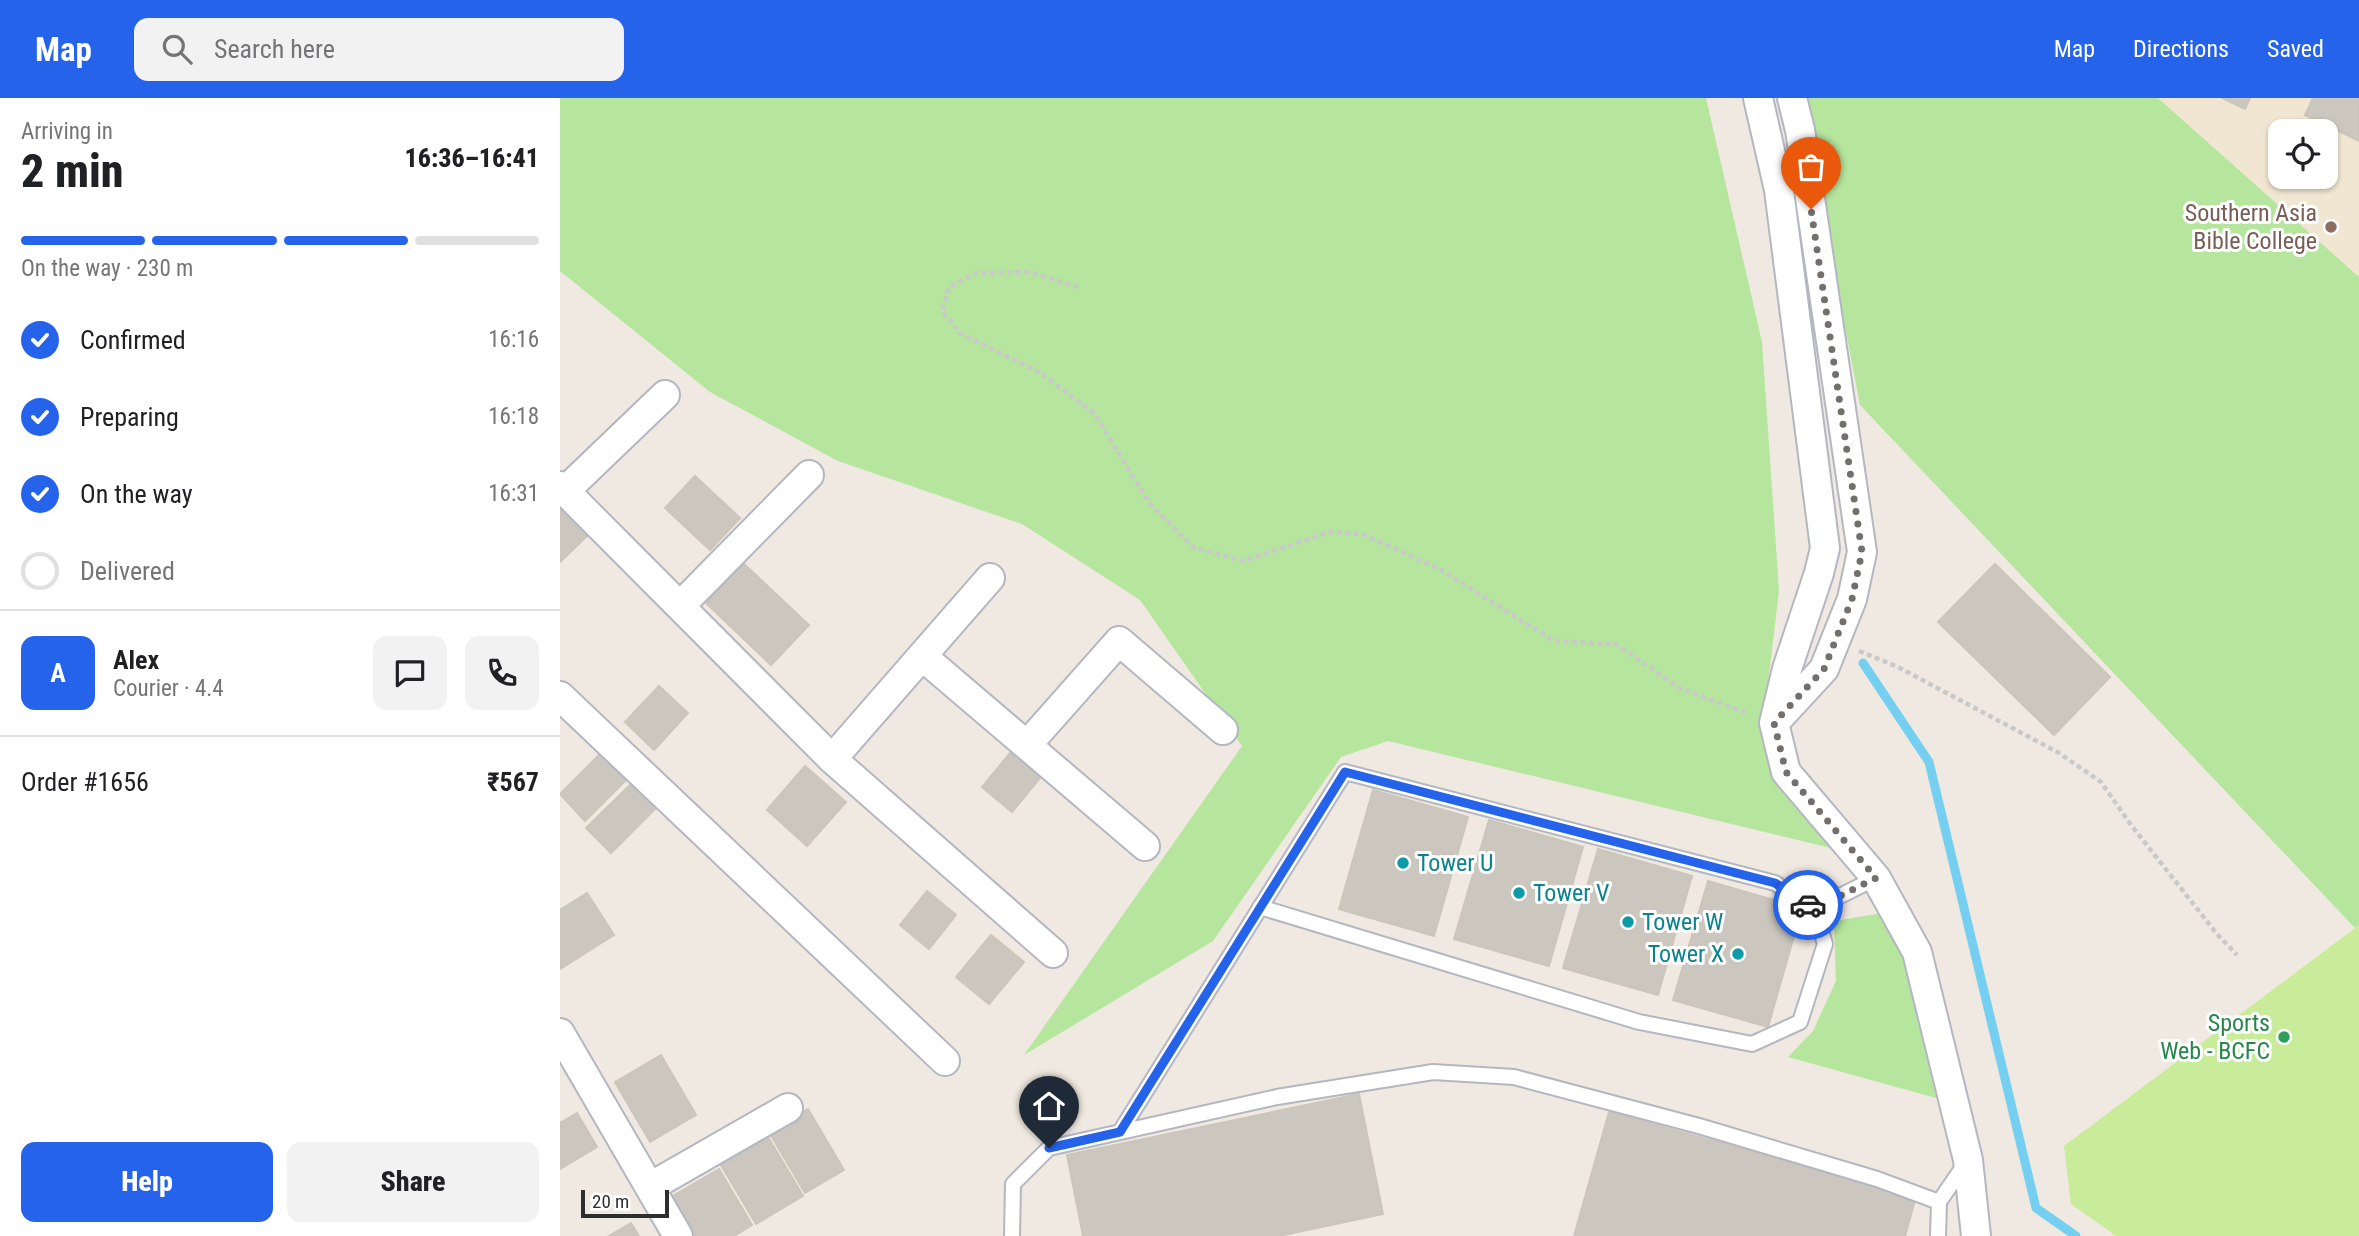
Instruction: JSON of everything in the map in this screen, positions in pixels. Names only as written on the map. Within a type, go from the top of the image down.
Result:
[{"type":"street","points":[[1758,98],[1779,190],[1825,548],[1787,669],[1774,723],[1786,772],[1876,878],[1917,951],[1968,1160],[1976,1236]]},
{"type":"street","points":[[1774,723],[1824,669],[1852,599],[1862,552],[1800,130],[1792,98]]},
{"type":"street","points":[[665,395],[562,488],[832,759],[1053,953]]},
{"type":"street","points":[[680,606],[809,475]]},
{"type":"street","points":[[832,759],[990,578]]},
{"type":"street","points":[[1027,745],[1119,641],[1223,730]]},
{"type":"street","points":[[922,656],[1145,846]]},
{"type":"street","points":[[560,696],[945,1061]]},
{"type":"street","points":[[564,1051],[678,1236]]},
{"type":"street","points":[[650,1187],[788,1108]]},
{"type":"lane","points":[[1120,1132],[1260,907],[1345,772],[1775,883],[1814,909],[1825,944],[1800,1022],[1752,1044],[1639,1022],[1260,907]]},
{"type":"lane","points":[[1814,909],[1876,878]]},
{"type":"lane","points":[[1012,1236],[1013,1184],[1049,1148],[1277,1097],[1433,1072],[1514,1077],[1712,1130],[1877,1179],[1939,1202]]},
{"type":"lane","points":[[1938,1236],[1939,1202],[1968,1160]]},
{"type":"path","points":[[1078,287],[1029,271],[976,273],[949,287],[942,311],[960,333],[1039,372],[1094,413],[1150,503],[1193,547],[1243,561],[1330,532],[1362,534],[1438,568],[1554,641],[1616,644],[1681,689],[1774,723]]},
{"type":"path","points":[[1835,642],[1898,667],[2059,753],[2101,782],[2217,934],[2237,955]]},
{"type":"shaded area","name":"Southern Asia Bible College","points":[[2158,98],[2359,98],[2359,277]]},
{"type":"green space","points":[[560,98],[1706,98],[1762,342],[1779,591],[1762,733],[1786,772],[1856,854],[1388,741],[1341,757],[1213,941],[1024,1055],[1242,746],[1140,600],[1022,524],[838,461],[710,392],[560,271]]},
{"type":"green space","points":[[1801,98],[2158,98],[2359,277],[2359,925],[2355,928],[1860,405]]},
{"type":"green space","points":[[1895,911],[1954,1103],[1788,1057],[1813,1031],[1836,981],[1834,921]]},
{"type":"green space","name":"Sports Web - BCFC","points":[[2359,925],[2359,1236],[2116,1236],[2071,1204],[2064,1146]]},
{"type":"building","points":[[2222,98],[2250,98],[2245,109]]},
{"type":"building","points":[[2313,98],[2359,98],[2359,141],[2338,131],[2338,119],[2313,119],[2305,115]]},
{"type":"building","points":[[695,476],[740,518],[710,550],[665,508]]},
{"type":"building","points":[[562,508],[588,535],[560,562],[560,511]]},
{"type":"building","points":[[743,563],[809,625],[771,665],[706,603]]},
{"type":"building","points":[[1995,564],[2110,677],[2054,735],[1938,622]]},
{"type":"building","points":[[659,686],[688,713],[654,750],[625,722]]},
{"type":"building","points":[[1015,747],[1045,772],[1012,812],[982,787]]},
{"type":"building","points":[[602,752],[628,778],[585,821],[560,794]]},
{"type":"building","points":[[805,766],[846,802],[807,846],[767,810]]},
{"type":"building","points":[[632,783],[656,808],[611,853],[586,828]]},
{"type":"building","name":"Tower U","points":[[1373,790],[1468,817],[1434,936],[1339,909]]},
{"type":"building","name":"Tower V","points":[[1489,820],[1583,847],[1549,966],[1454,939]]},
{"type":"building","name":"Tower W","points":[[1598,849],[1692,876],[1658,995],[1563,968]]},
{"type":"building","name":"Tower X","points":[[1708,881],[1802,908],[1768,1027],[1673,1000]]},
{"type":"building","points":[[927,891],[956,915],[929,949],[900,925]]},
{"type":"building","points":[[587,893],[614,935],[560,969],[560,910]]},
{"type":"building","points":[[991,935],[1024,962],[989,1004],[956,977]]},
{"type":"building","points":[[661,1055],[696,1115],[650,1142],[615,1082]]},
{"type":"building","points":[[1359,1094],[1383,1214],[1279,1236],[1083,1236],[1067,1155]]},
{"type":"building","points":[[808,1109],[844,1170],[805,1193],[769,1132]]},
{"type":"building","points":[[1609,1112],[1916,1197],[1905,1236],[1574,1236]]},
{"type":"building","points":[[577,1113],[597,1147],[560,1169],[560,1123]]},
{"type":"building","points":[[768,1137],[803,1196],[756,1224],[721,1165]]},
{"type":"building","points":[[719,1169],[752,1225],[734,1236],[694,1236],[671,1197]]},
{"type":"building","points":[[631,1223],[639,1236],[609,1236]]},
{"type":"waterway","points":[[1863,663],[1929,762],[2036,1208],[2076,1236]]},
{"type":"way so far","points":[[1808,905],[1814,909],[1876,878],[1786,772],[1774,723],[1824,669],[1852,599],[1862,552],[1811,209]]},
{"type":"place","name":"Southern Asia Bible College","points":[[2331,227]]},
{"type":"place","name":"Tower U","points":[[1403,863]]},
{"type":"place","name":"Tower V","points":[[1519,893]]},
{"type":"place","name":"Tower W","points":[[1628,922]]},
{"type":"place","name":"Tower X","points":[[1738,954]]},
{"type":"place","name":"Sports Web - BCFC","points":[[2284,1037]]},
{"type":"route","points":[[1049,1148],[1120,1132],[1345,772],[1775,883],[1808,905]]}]
